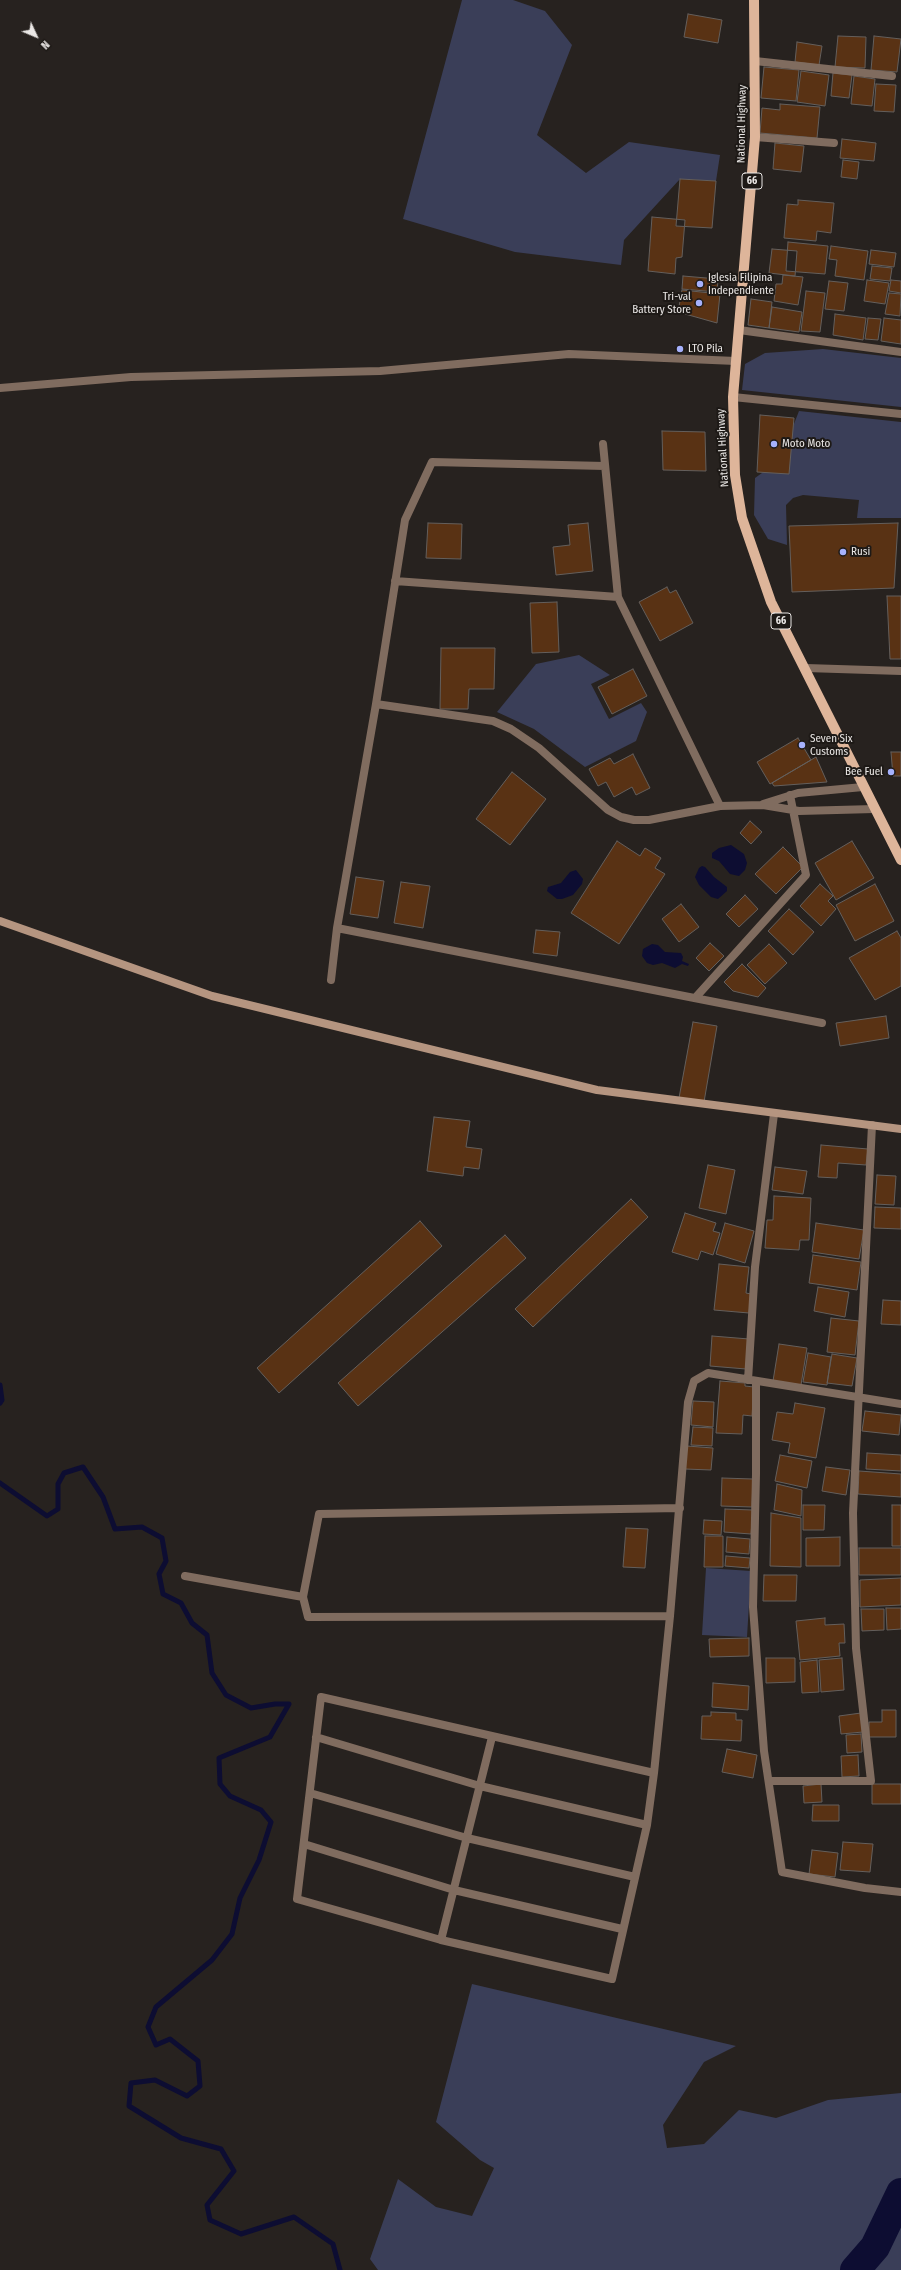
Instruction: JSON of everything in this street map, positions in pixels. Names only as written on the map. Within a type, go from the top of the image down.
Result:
[{"type":"main road","name":"National Highway","points":[[754,0],[755,137],[733,397],[735,475],[742,518],[771,602],[806,668],[863,787],[901,860]]},
{"type":"street","points":[[754,60],[892,76]]},
{"type":"street","points":[[755,137],[834,143]]},
{"type":"street","points":[[739,330],[901,352]]},
{"type":"street","points":[[0,388],[131,377],[380,371],[569,354],[736,361]]},
{"type":"street","points":[[733,397],[901,414]]},
{"type":"street","points":[[603,444],[618,597],[720,806]]},
{"type":"street","points":[[331,980],[337,928],[376,704],[405,520],[432,462],[605,466]]},
{"type":"street","points":[[395,581],[618,597]]},
{"type":"street","points":[[806,668],[901,671]]},
{"type":"street","points":[[376,704],[493,721],[510,729],[539,748],[608,810],[621,817],[649,820],[720,806],[763,804],[791,810],[874,809]]},
{"type":"street","points":[[763,804],[798,793],[863,787]]},
{"type":"street","points":[[696,997],[806,875],[791,810],[790,795]]},
{"type":"street","points":[[0,921],[212,996],[597,1090],[774,1114],[901,1129]]},
{"type":"street","points":[[337,928],[696,997],[822,1023]]},
{"type":"street","points":[[774,1114],[755,1266],[752,1381],[753,1608],[764,1751],[782,1872],[865,1888],[901,1892]]},
{"type":"street","points":[[769,1781],[871,1781],[856,1648],[853,1513],[872,1125]]},
{"type":"street","points":[[654,1773],[320,1697],[298,1899],[441,1940],[612,1979],[622,1929],[647,1825],[654,1773],[670,1616],[688,1402],[694,1381],[708,1373],[901,1404]]},
{"type":"street","points":[[670,1616],[308,1617],[303,1597],[319,1514],[680,1508]]},
{"type":"street","points":[[185,1576],[303,1597]]},
{"type":"street","points":[[441,1940],[492,1737]]},
{"type":"street","points":[[316,1738],[480,1786],[647,1825]]},
{"type":"street","points":[[310,1793],[467,1838],[635,1877]]},
{"type":"street","points":[[304,1844],[454,1890],[622,1929]]},
{"type":"shaded area","points":[[462,0],[513,0],[545,11],[572,45],[537,135],[586,173],[629,142],[720,155],[716,181],[680,179],[624,240],[621,265],[515,252],[403,219]]},
{"type":"shaded area","points":[[823,349],[901,358],[901,407],[742,390],[745,364],[765,353]]},
{"type":"shaded area","points":[[799,411],[901,422],[901,518],[857,518],[859,500],[803,495],[793,498],[786,505],[787,545],[768,539],[754,515],[755,478],[780,460]]},
{"type":"shaded area","points":[[579,655],[610,675],[591,684],[609,719],[641,703],[647,712],[636,741],[585,767],[534,729],[497,712],[536,664]]},
{"type":"shaded area","points":[[731,845],[744,854],[747,863],[745,870],[739,876],[730,874],[719,861],[712,858],[712,853],[719,848]]},
{"type":"shaded area","points":[[702,866],[727,887],[727,891],[718,899],[711,897],[699,885],[695,877],[699,868]]},
{"type":"shaded area","points":[[576,870],[583,879],[582,884],[573,895],[562,899],[557,899],[547,891],[548,887],[561,883],[570,872]]},
{"type":"shaded area","points":[[652,944],[658,945],[665,952],[681,953],[683,957],[682,961],[689,964],[688,966],[682,964],[675,968],[662,963],[653,965],[647,963],[642,956],[643,949]]},
{"type":"shaded area","points":[[706,1568],[751,1571],[747,1637],[702,1635]]},
{"type":"shaded area","points":[[472,1984],[736,2046],[704,2062],[663,2125],[667,2148],[704,2144],[739,2110],[776,2118],[828,2100],[901,2093],[901,2270],[378,2270],[370,2259],[398,2179],[436,2207],[472,2216],[494,2168],[480,2160],[436,2122]]},
{"type":"building","points":[[688,14],[722,20],[718,43],[684,37]]},
{"type":"building","points":[[838,36],[866,37],[865,68],[835,67]]},
{"type":"building","points":[[874,36],[901,39],[897,72],[871,70]]},
{"type":"building","points":[[797,42],[822,46],[819,65],[795,62]]},
{"type":"building","points":[[764,67],[799,70],[796,101],[761,98]]},
{"type":"building","points":[[801,71],[829,75],[825,106],[797,102]]},
{"type":"building","points":[[833,73],[852,75],[849,98],[831,96]]},
{"type":"building","points":[[854,76],[875,79],[872,106],[851,104]]},
{"type":"building","points":[[876,84],[896,85],[894,112],[874,111]]},
{"type":"building","points":[[780,104],[820,107],[817,138],[760,133],[762,108],[780,110]]},
{"type":"building","points":[[842,139],[876,143],[874,161],[840,158]]},
{"type":"building","points":[[775,143],[804,146],[801,172],[773,169]]},
{"type":"building","points":[[843,160],[859,162],[857,179],[841,177]]},
{"type":"building","points":[[680,179],[716,181],[712,228],[676,226]]},
{"type":"building","points":[[798,200],[834,203],[831,233],[817,231],[816,241],[784,238],[787,204],[798,205]]},
{"type":"building","points":[[652,217],[685,220],[682,257],[676,258],[675,274],[648,271]]},
{"type":"building","points":[[788,242],[828,246],[825,274],[786,271]]},
{"type":"building","points":[[831,246],[868,251],[864,280],[835,276],[837,260],[829,259]]},
{"type":"building","points":[[772,249],[797,251],[795,276],[769,273]]},
{"type":"building","points":[[871,250],[896,253],[894,267],[869,264]]},
{"type":"building","points":[[872,266],[892,268],[890,281],[870,279]]},
{"type":"building","points":[[783,275],[803,277],[798,305],[774,301],[776,284],[782,284]]},
{"type":"building","name":"Iglesia Filipina Independiente","points":[[683,276],[718,279],[717,292],[682,289]]},
{"type":"building","points":[[867,280],[889,283],[885,304],[864,301]]},
{"type":"building","points":[[891,280],[901,281],[901,293],[889,291]]},
{"type":"building","points":[[829,281],[848,283],[844,311],[825,309]]},
{"type":"building","name":"Tri-val Battery Store","points":[[682,290],[720,294],[717,323],[678,312]]},
{"type":"building","points":[[806,291],[825,293],[820,332],[801,331]]},
{"type":"building","points":[[889,293],[901,294],[900,316],[885,314]]},
{"type":"building","points":[[751,299],[772,302],[769,328],[748,325]]},
{"type":"building","points":[[772,307],[802,312],[799,332],[769,328]]},
{"type":"building","points":[[835,314],[866,318],[863,340],[833,335]]},
{"type":"building","points":[[868,318],[881,319],[878,340],[865,339]]},
{"type":"building","points":[[884,318],[901,320],[901,344],[881,341]]},
{"type":"building","points":[[760,415],[794,418],[789,474],[757,472]]},
{"type":"building","points":[[662,431],[705,432],[706,471],[663,470]]},
{"type":"building","points":[[428,523],[462,524],[461,559],[426,558]]},
{"type":"building","points":[[588,523],[593,571],[556,575],[553,547],[570,545],[568,525]]},
{"type":"building","points":[[898,523],[894,588],[792,592],[789,526]]},
{"type":"building","points":[[667,587],[670,593],[676,590],[693,623],[660,641],[639,602]]},
{"type":"building","points":[[887,596],[901,596],[901,659],[890,659]]},
{"type":"building","points":[[557,602],[559,652],[532,653],[530,603]]},
{"type":"building","points":[[441,648],[495,648],[494,689],[469,689],[468,709],[440,709]]},
{"type":"building","points":[[633,669],[647,696],[612,714],[598,687]]},
{"type":"building","points":[[798,738],[811,760],[770,784],[757,762]]},
{"type":"building","points":[[891,752],[901,752],[901,776],[893,776]]},
{"type":"building","points":[[633,754],[650,788],[636,795],[632,787],[614,797],[606,782],[598,786],[589,769],[610,758],[614,764]]},
{"type":"building","points":[[816,757],[827,782],[774,786],[772,783]]},
{"type":"building","points":[[512,772],[546,799],[510,845],[476,819]]},
{"type":"building","points":[[750,821],[762,832],[751,844],[740,833]]},
{"type":"building","points":[[617,841],[640,856],[645,848],[661,858],[655,868],[665,874],[619,944],[571,913]]},
{"type":"building","points":[[852,841],[874,878],[836,900],[815,863]]},
{"type":"building","points":[[783,847],[803,867],[776,894],[755,874]]},
{"type":"building","points":[[356,877],[384,881],[378,918],[350,914]]},
{"type":"building","points":[[401,882],[430,886],[423,928],[394,923]]},
{"type":"building","points":[[820,884],[833,896],[828,901],[836,909],[821,926],[800,906]]},
{"type":"building","points":[[875,884],[894,921],[855,941],[836,905]]},
{"type":"building","points":[[745,895],[758,909],[739,927],[726,914]]},
{"type":"building","points":[[681,904],[699,927],[679,942],[662,919]]},
{"type":"building","points":[[789,909],[814,932],[793,955],[768,931]]},
{"type":"building","points":[[536,930],[560,932],[557,956],[533,953]]},
{"type":"building","points":[[897,931],[901,938],[901,986],[875,1000],[849,958]]},
{"type":"building","points":[[710,943],[724,956],[709,971],[696,958]]},
{"type":"building","points":[[769,944],[787,963],[765,984],[747,965]]},
{"type":"building","points":[[742,964],[766,988],[758,997],[733,991],[724,982]]},
{"type":"building","points":[[886,1016],[889,1038],[840,1046],[836,1023]]},
{"type":"building","points":[[693,1022],[717,1026],[704,1102],[679,1098]]},
{"type":"building","points":[[434,1117],[470,1121],[466,1147],[482,1149],[479,1169],[464,1167],[463,1176],[427,1171]]},
{"type":"building","points":[[821,1145],[868,1149],[866,1165],[838,1163],[837,1178],[818,1177]]},
{"type":"building","points":[[708,1165],[735,1170],[726,1214],[699,1208]]},
{"type":"building","points":[[775,1167],[807,1171],[803,1194],[772,1190]]},
{"type":"building","points":[[877,1175],[896,1176],[894,1205],[875,1204]]},
{"type":"building","points":[[774,1196],[811,1198],[809,1240],[800,1240],[799,1250],[765,1248],[767,1220],[773,1220]]},
{"type":"building","points":[[631,1199],[648,1217],[533,1327],[515,1309]]},
{"type":"building","points":[[875,1207],[901,1208],[901,1229],[874,1228]]},
{"type":"building","points":[[685,1213],[716,1223],[713,1231],[720,1233],[713,1255],[701,1251],[698,1260],[672,1252]]},
{"type":"building","points":[[420,1221],[442,1246],[279,1393],[257,1368]]},
{"type":"building","points":[[725,1223],[754,1231],[745,1263],[716,1254]]},
{"type":"building","points":[[816,1223],[864,1230],[859,1259],[812,1252]]},
{"type":"building","points":[[505,1235],[526,1258],[358,1406],[338,1383]]},
{"type":"building","points":[[813,1255],[861,1262],[857,1290],[809,1283]]},
{"type":"building","points":[[719,1264],[749,1267],[746,1293],[751,1294],[749,1313],[714,1310]]},
{"type":"building","points":[[818,1287],[849,1292],[845,1317],[814,1311]]},
{"type":"building","points":[[883,1300],[901,1301],[901,1325],[881,1324]]},
{"type":"building","points":[[831,1318],[859,1321],[855,1355],[827,1352]]},
{"type":"building","points":[[712,1336],[749,1339],[746,1369],[710,1366]]},
{"type":"building","points":[[779,1344],[807,1348],[801,1385],[773,1381]]},
{"type":"building","points":[[808,1353],[831,1357],[827,1385],[803,1382]]},
{"type":"building","points":[[832,1354],[857,1358],[852,1386],[827,1383]]},
{"type":"building","points":[[720,1381],[745,1383],[745,1386],[754,1387],[752,1416],[743,1415],[742,1434],[716,1433]]},
{"type":"building","points":[[693,1401],[714,1402],[713,1427],[691,1425]]},
{"type":"building","points":[[795,1403],[825,1408],[816,1458],[788,1453],[790,1443],[772,1440],[777,1412],[793,1414]]},
{"type":"building","points":[[865,1411],[901,1415],[899,1435],[862,1431]]},
{"type":"building","points":[[693,1427],[713,1428],[712,1446],[691,1445]]},
{"type":"building","points":[[687,1446],[713,1448],[711,1470],[685,1469]]},
{"type":"building","points":[[867,1453],[901,1455],[901,1471],[866,1469]]},
{"type":"building","points":[[780,1455],[812,1461],[807,1488],[775,1481]]},
{"type":"building","points":[[826,1467],[850,1470],[846,1495],[822,1491]]},
{"type":"building","points":[[859,1471],[901,1474],[901,1497],[858,1494]]},
{"type":"building","points":[[722,1478],[753,1479],[752,1507],[721,1506]]},
{"type":"building","points":[[777,1484],[802,1490],[801,1516],[774,1510]]},
{"type":"building","points":[[803,1505],[825,1505],[824,1530],[803,1530]]},
{"type":"building","points":[[892,1505],[901,1505],[901,1546],[892,1546]]},
{"type":"building","points":[[725,1509],[753,1510],[751,1534],[724,1532]]},
{"type":"building","points":[[771,1513],[801,1518],[801,1567],[770,1566]]},
{"type":"building","points":[[704,1520],[722,1521],[721,1535],[703,1534]]},
{"type":"building","points":[[626,1528],[648,1529],[645,1568],[623,1567]]},
{"type":"building","points":[[705,1536],[723,1536],[723,1567],[704,1567]]},
{"type":"building","points":[[727,1537],[750,1539],[749,1554],[726,1552]]},
{"type":"building","points":[[840,1537],[840,1566],[806,1566],[806,1538]]},
{"type":"building","points":[[859,1548],[901,1548],[901,1575],[859,1575]]},
{"type":"building","points":[[726,1556],[750,1558],[749,1568],[725,1566]]},
{"type":"building","points":[[764,1575],[797,1575],[796,1601],[763,1601]]},
{"type":"building","points":[[901,1578],[901,1605],[860,1607],[860,1580]]},
{"type":"building","points":[[886,1608],[901,1608],[901,1629],[887,1630]]},
{"type":"building","points":[[861,1609],[884,1609],[884,1630],[862,1631]]},
{"type":"building","points":[[825,1618],[825,1625],[844,1624],[845,1643],[839,1643],[840,1656],[800,1660],[796,1621]]},
{"type":"building","points":[[749,1638],[749,1656],[710,1657],[709,1639]]},
{"type":"building","points":[[766,1658],[795,1658],[795,1682],[766,1683]]},
{"type":"building","points":[[842,1658],[844,1690],[821,1692],[819,1660]]},
{"type":"building","points":[[817,1660],[819,1692],[802,1693],[800,1662]]},
{"type":"building","points":[[713,1683],[749,1686],[748,1710],[712,1707]]},
{"type":"building","points":[[882,1710],[896,1710],[896,1737],[869,1737],[869,1722],[882,1722]]},
{"type":"building","points":[[711,1712],[736,1713],[736,1720],[742,1720],[741,1741],[701,1739],[702,1716],[711,1716]]},
{"type":"building","points":[[861,1713],[863,1732],[841,1734],[839,1716]]},
{"type":"building","points":[[861,1734],[862,1752],[847,1753],[846,1735]]},
{"type":"building","points":[[727,1749],[757,1755],[753,1778],[722,1772]]},
{"type":"building","points":[[858,1755],[859,1776],[842,1777],[841,1756]]},
{"type":"building","points":[[821,1784],[822,1802],[804,1803],[803,1786]]},
{"type":"building","points":[[872,1784],[901,1784],[901,1804],[872,1804]]},
{"type":"building","points":[[813,1805],[839,1805],[839,1821],[812,1821]]},
{"type":"building","points":[[843,1842],[873,1844],[870,1872],[840,1870]]},
{"type":"building","points":[[812,1850],[838,1853],[835,1877],[809,1874]]},
{"type":"waterway","points":[[0,1385],[2,1400],[0,1403]]},
{"type":"waterway","points":[[0,1483],[47,1516],[58,1509],[58,1484],[64,1473],[83,1467],[103,1497],[115,1529],[142,1527],[162,1538],[166,1561],[159,1574],[163,1594],[181,1603],[192,1623],[207,1635],[212,1673],[226,1695],[251,1708],[275,1704],[289,1704],[270,1737],[219,1758],[220,1784],[230,1796],[261,1810],[271,1822],[259,1860],[240,1898],[232,1934],[212,1960],[156,2007],[148,2027],[156,2045],[170,2039],[198,2061],[200,2086],[187,2096],[155,2080],[131,2083],[129,2106],[181,2138],[221,2149],[234,2171],[207,2205],[210,2220],[241,2234],[294,2217],[333,2244],[340,2270]]},
{"type":"waterway","points":[[855,2270],[875,2247],[901,2193]]},
{"type":"place","name":"Iglesia Filipina Independiente","points":[[700,284]]},
{"type":"place","name":"Tri-val Battery Store","points":[[699,303]]},
{"type":"place","name":"LTO Pila","points":[[680,349]]},
{"type":"place","name":"Moto Moto","points":[[774,444]]},
{"type":"place","name":"Rusi","points":[[843,552]]},
{"type":"place","name":"Seven Six Customs","points":[[802,745]]},
{"type":"place","name":"Bee Fuel","points":[[891,772]]}]
